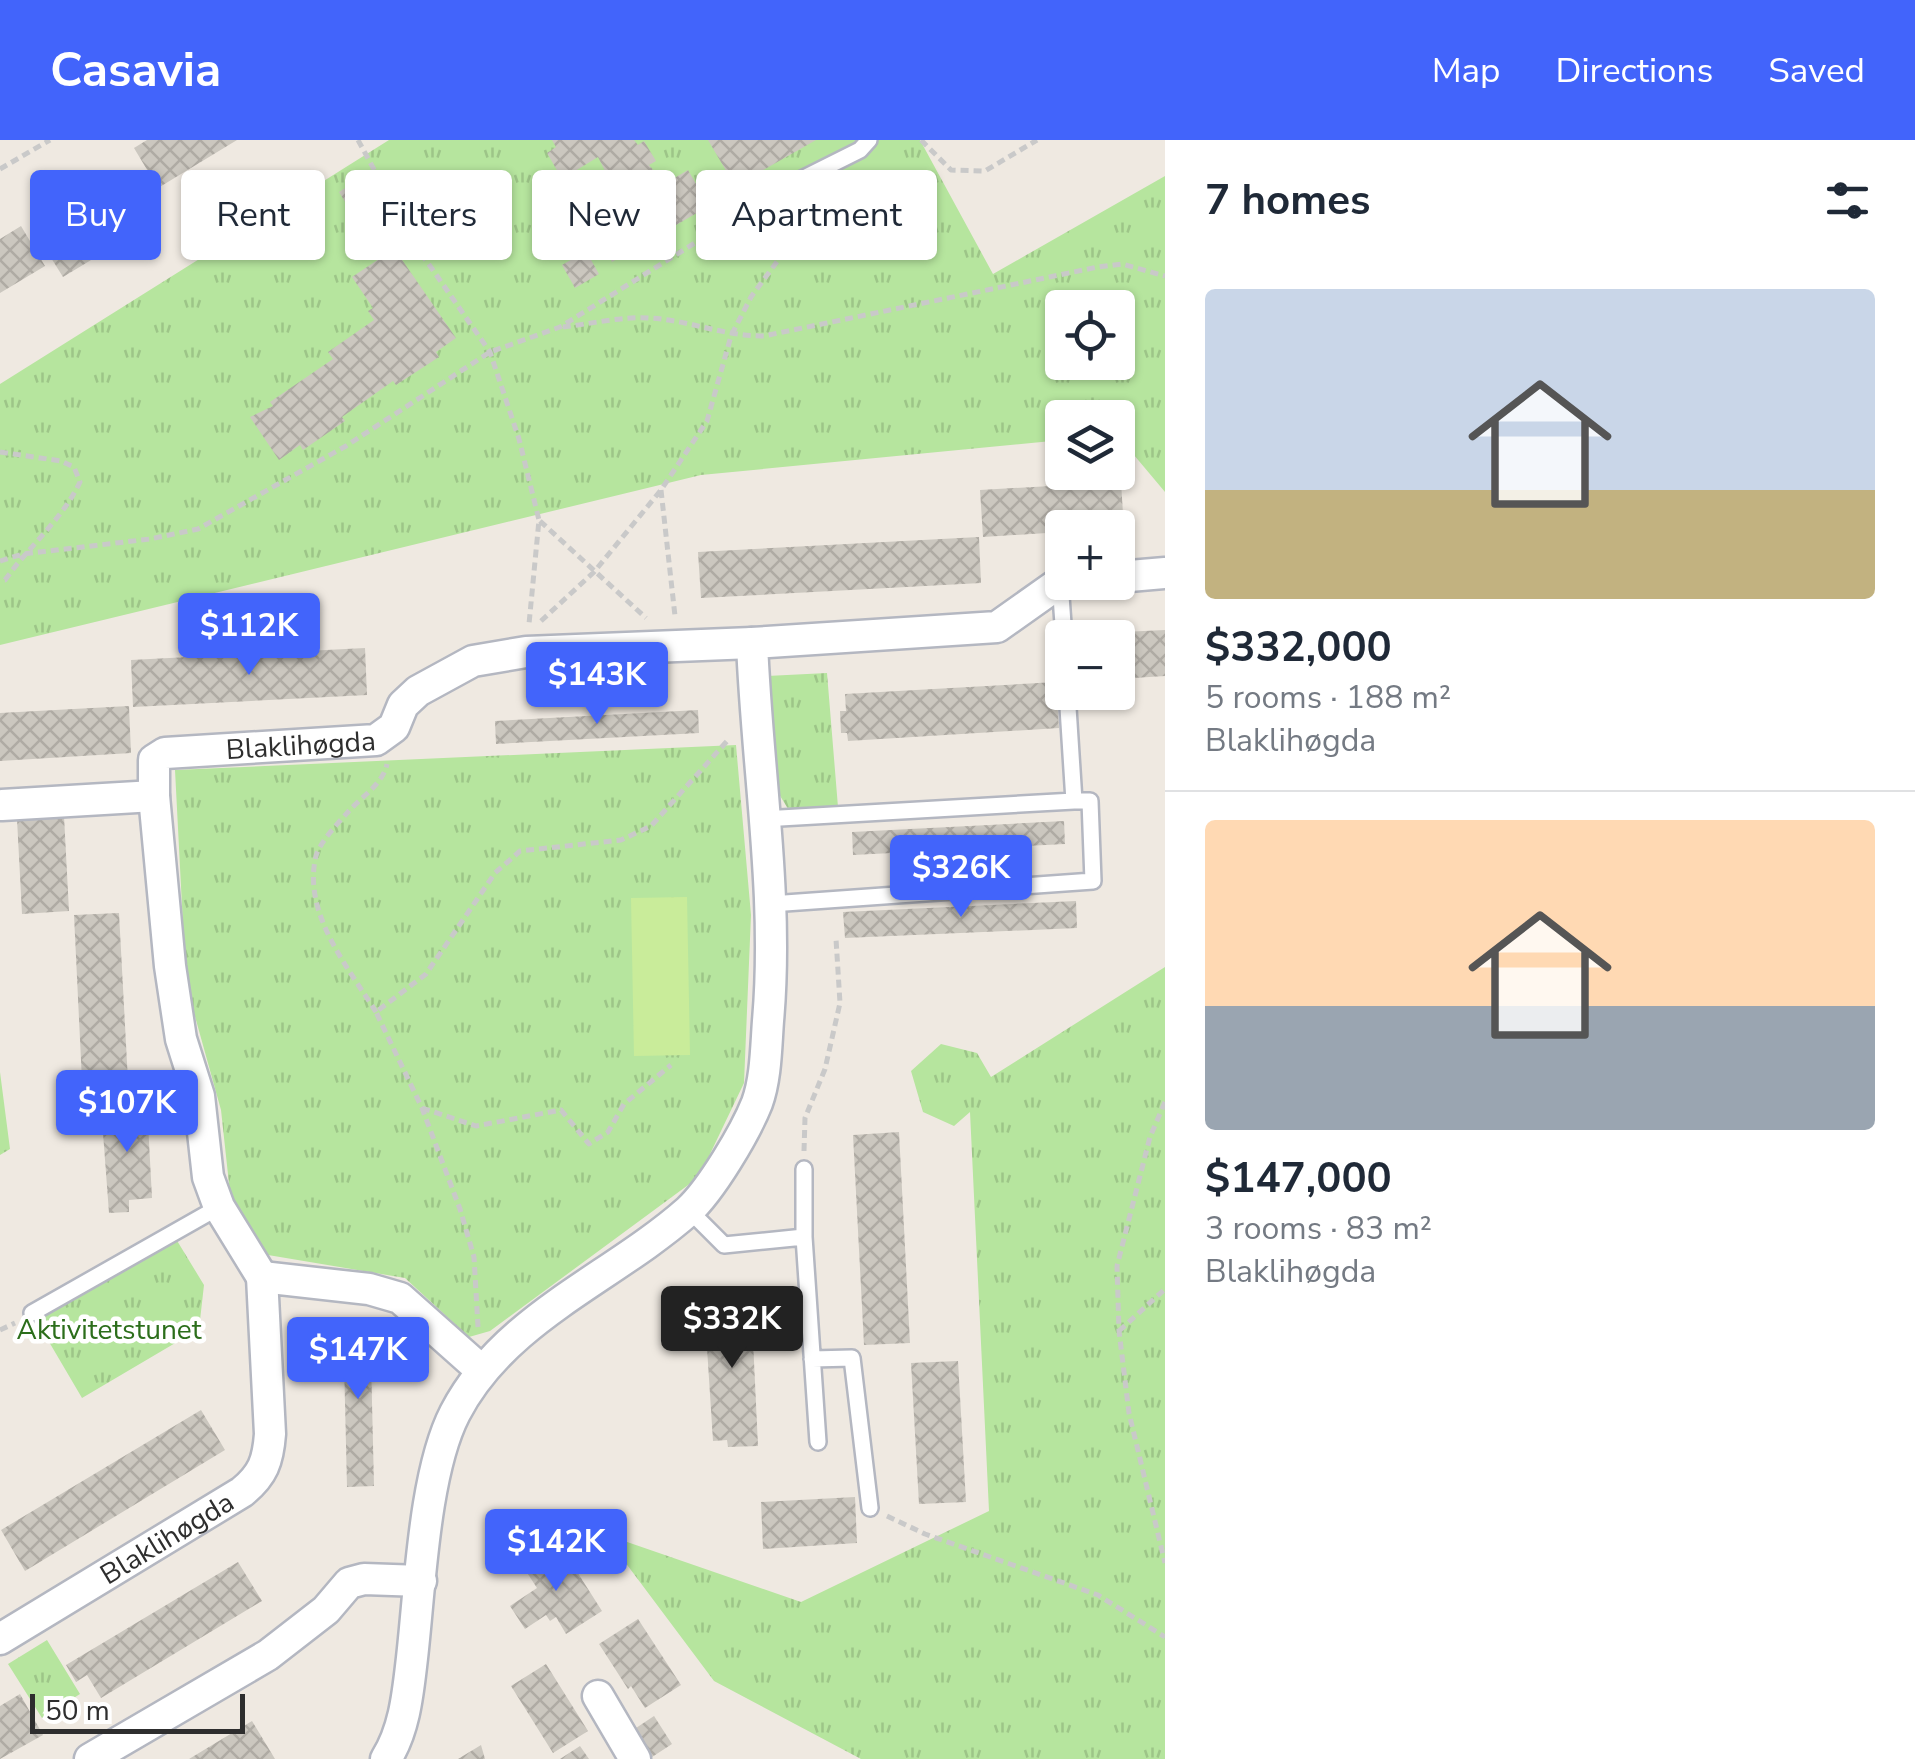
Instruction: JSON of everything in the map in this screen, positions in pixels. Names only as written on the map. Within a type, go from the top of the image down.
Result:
[{"type":"street","points":[[1135,576],[1165,573]]},
{"type":"street","name":"Blaklihøgda","points":[[0,1639],[242,1492],[258,1479],[268,1460],[262,1277],[219,1206],[208,1176],[199,1096],[182,1038],[170,966],[154,760],[165,753],[376,740],[394,727],[403,706],[418,690],[473,662],[526,652],[752,644],[997,627],[1045,592]]},
{"type":"street","points":[[386,1759],[396,1744],[406,1702],[441,1448],[455,1413],[482,1370],[518,1335],[688,1210],[714,1181],[756,1103],[764,1066],[772,980],[771,904],[752,644]]},
{"type":"street","points":[[2,805],[154,796]]},
{"type":"street","points":[[262,1277],[369,1288],[400,1298],[482,1370]]},
{"type":"street","points":[[90,1759],[268,1654],[326,1610],[348,1583],[364,1579],[421,1580]]},
{"type":"street","points":[[598,1696],[635,1759]]},
{"type":"lane","points":[[821,170],[860,150],[869,140]]},
{"type":"lane","points":[[1068,710],[1074,802]]},
{"type":"lane","points":[[763,819],[1090,801],[1093,881],[771,904]]},
{"type":"lane","points":[[804,1169],[804,1238],[818,1442]]},
{"type":"lane","points":[[32,1314],[219,1206]]},
{"type":"lane","points":[[688,1210],[724,1244],[804,1238]]},
{"type":"lane","points":[[812,1359],[852,1358],[870,1508]]},
{"type":"path","points":[[0,169],[50,140]]},
{"type":"path","points":[[358,140],[414,242],[490,352],[520,439],[539,520],[526,652]]},
{"type":"path","points":[[922,140],[952,170],[986,171],[1037,140]]},
{"type":"path","points":[[526,652],[541,621],[594,572],[661,490],[707,421],[731,336],[750,297],[786,248],[816,221],[844,159]]},
{"type":"path","points":[[0,561],[198,528],[346,446],[490,352],[560,327],[696,242]]},
{"type":"path","points":[[560,327],[643,317],[731,336],[786,333],[928,300],[1122,264],[1165,276]]},
{"type":"path","points":[[0,452],[61,461],[74,467],[80,482],[56,522],[5,580],[0,580]]},
{"type":"path","points":[[661,490],[678,647]]},
{"type":"path","points":[[539,520],[678,647]]},
{"type":"path","points":[[376,1012],[426,974],[494,873],[520,851],[621,840],[651,826],[755,712]]},
{"type":"path","points":[[394,727],[385,774],[348,811],[316,853],[314,897],[332,941],[376,1012],[422,1108],[460,1210],[474,1257],[482,1370]]},
{"type":"path","points":[[804,1169],[805,1118],[825,1069],[840,1003],[836,939]]},
{"type":"path","points":[[422,1108],[476,1126],[561,1110],[589,1144],[608,1132],[624,1104],[672,1065]]},
{"type":"path","points":[[1165,1102],[1150,1137],[1117,1266],[1118,1331],[1128,1413],[1165,1563]]},
{"type":"path","points":[[1118,1331],[1165,1289]]},
{"type":"path","points":[[870,1508],[925,1534],[1098,1595],[1165,1637]]},
{"type":"green space","points":[[389,140],[920,140],[936,170],[696,170],[696,260],[937,260],[937,171],[993,274],[1165,176],[1165,492],[1135,456],[1135,400],[1045,400],[1045,442],[701,475],[0,645],[0,384],[198,260],[325,260],[325,180]]},
{"type":"green space","points":[[827,673],[838,807],[790,812],[774,786],[767,676]]},
{"type":"green space","points":[[736,745],[751,915],[744,1083],[699,1177],[490,1331],[469,1337],[405,1278],[268,1255],[231,1202],[221,1110],[186,984],[175,770]]},
{"type":"green space","points":[[687,897],[690,1055],[634,1056],[631,898]]},
{"type":"green space","points":[[1165,967],[1165,1759],[861,1759],[714,1681],[604,1534],[801,1602],[989,1511],[970,1112],[954,1126],[923,1112],[911,1071],[941,1044],[977,1053],[991,1077]]},
{"type":"green space","points":[[0,1072],[10,1149],[0,1155]]},
{"type":"green space","name":"Aktivitetstunet","points":[[176,1239],[204,1285],[199,1329],[82,1398],[35,1318]]},
{"type":"green space","points":[[47,1640],[80,1694],[42,1718],[8,1664]]},
{"type":"building","points":[[147,140],[237,140],[188,170],[181,170],[181,174],[161,186],[161,170],[147,170],[134,148]]},
{"type":"building","points":[[552,140],[634,140],[638,145],[644,141],[656,161],[649,165],[653,170],[604,170],[598,157],[577,170],[557,170],[547,153],[556,147]]},
{"type":"building","points":[[708,140],[816,140],[763,170],[726,170]]},
{"type":"building","points":[[688,170],[696,184],[696,214],[676,225],[676,177]]},
{"type":"building","points":[[21,226],[30,241],[30,260],[41,260],[45,266],[0,293],[0,239]]},
{"type":"building","points":[[52,260],[91,260],[63,277]]},
{"type":"building","points":[[378,260],[402,260],[456,338],[436,352],[439,357],[396,385],[393,381],[342,417],[345,421],[303,450],[300,445],[279,460],[250,417],[273,406],[270,402],[333,359],[328,352],[374,320],[368,311],[373,308],[352,277]]},
{"type":"building","points":[[571,260],[591,260],[599,274],[575,288],[562,265]]},
{"type":"building","points":[[1045,486],[1045,490],[1122,490],[1123,510],[1045,510],[1045,533],[983,537],[980,490]]},
{"type":"building","points":[[979,537],[981,583],[701,598],[698,552]]},
{"type":"building","points":[[1165,630],[1165,676],[1135,678],[1135,631]]},
{"type":"building","points":[[365,648],[367,695],[133,707],[131,660]]},
{"type":"building","points":[[1045,683],[1045,710],[1058,710],[1059,728],[848,741],[847,733],[841,733],[840,711],[846,711],[845,694]]},
{"type":"building","points":[[129,706],[131,753],[0,761],[0,713]]},
{"type":"building","points":[[698,710],[699,733],[496,744],[495,721]]},
{"type":"building","points":[[64,816],[69,911],[22,914],[17,819]]},
{"type":"building","points":[[1064,821],[1065,844],[853,855],[852,832]]},
{"type":"building","points":[[1076,901],[1077,928],[845,938],[843,912]]},
{"type":"building","points":[[119,913],[129,1100],[83,1102],[74,915]]},
{"type":"building","points":[[147,1104],[152,1198],[129,1200],[129,1212],[109,1213],[101,1106]]},
{"type":"building","points":[[899,1132],[910,1343],[864,1345],[853,1135]]},
{"type":"building","points":[[751,1298],[758,1446],[728,1447],[727,1440],[713,1441],[704,1301]]},
{"type":"building","points":[[343,1318],[370,1318],[374,1486],[347,1487]]},
{"type":"building","points":[[958,1361],[966,1502],[919,1504],[911,1363]]},
{"type":"building","points":[[201,1410],[225,1450],[25,1571],[1,1530]]},
{"type":"building","points":[[855,1497],[857,1543],[763,1549],[761,1502]]},
{"type":"building","points":[[560,1545],[602,1611],[566,1634],[556,1617],[550,1621],[546,1615],[525,1629],[510,1606],[537,1588],[524,1568]]},
{"type":"building","points":[[238,1562],[262,1601],[101,1698],[87,1675],[76,1682],[66,1665]]},
{"type":"building","points":[[638,1619],[681,1685],[645,1708],[599,1644]]},
{"type":"building","points":[[546,1664],[588,1731],[553,1753],[511,1686]]},
{"type":"building","points":[[20,1694],[43,1735],[0,1759],[0,1706]]},
{"type":"building","points":[[654,1716],[672,1744],[649,1759],[630,1732]]},
{"type":"building","points":[[252,1721],[275,1759],[189,1759]]},
{"type":"building","points":[[481,1745],[485,1759],[458,1759]]},
{"type":"building","points":[[580,1746],[589,1759],[560,1759]]}]
